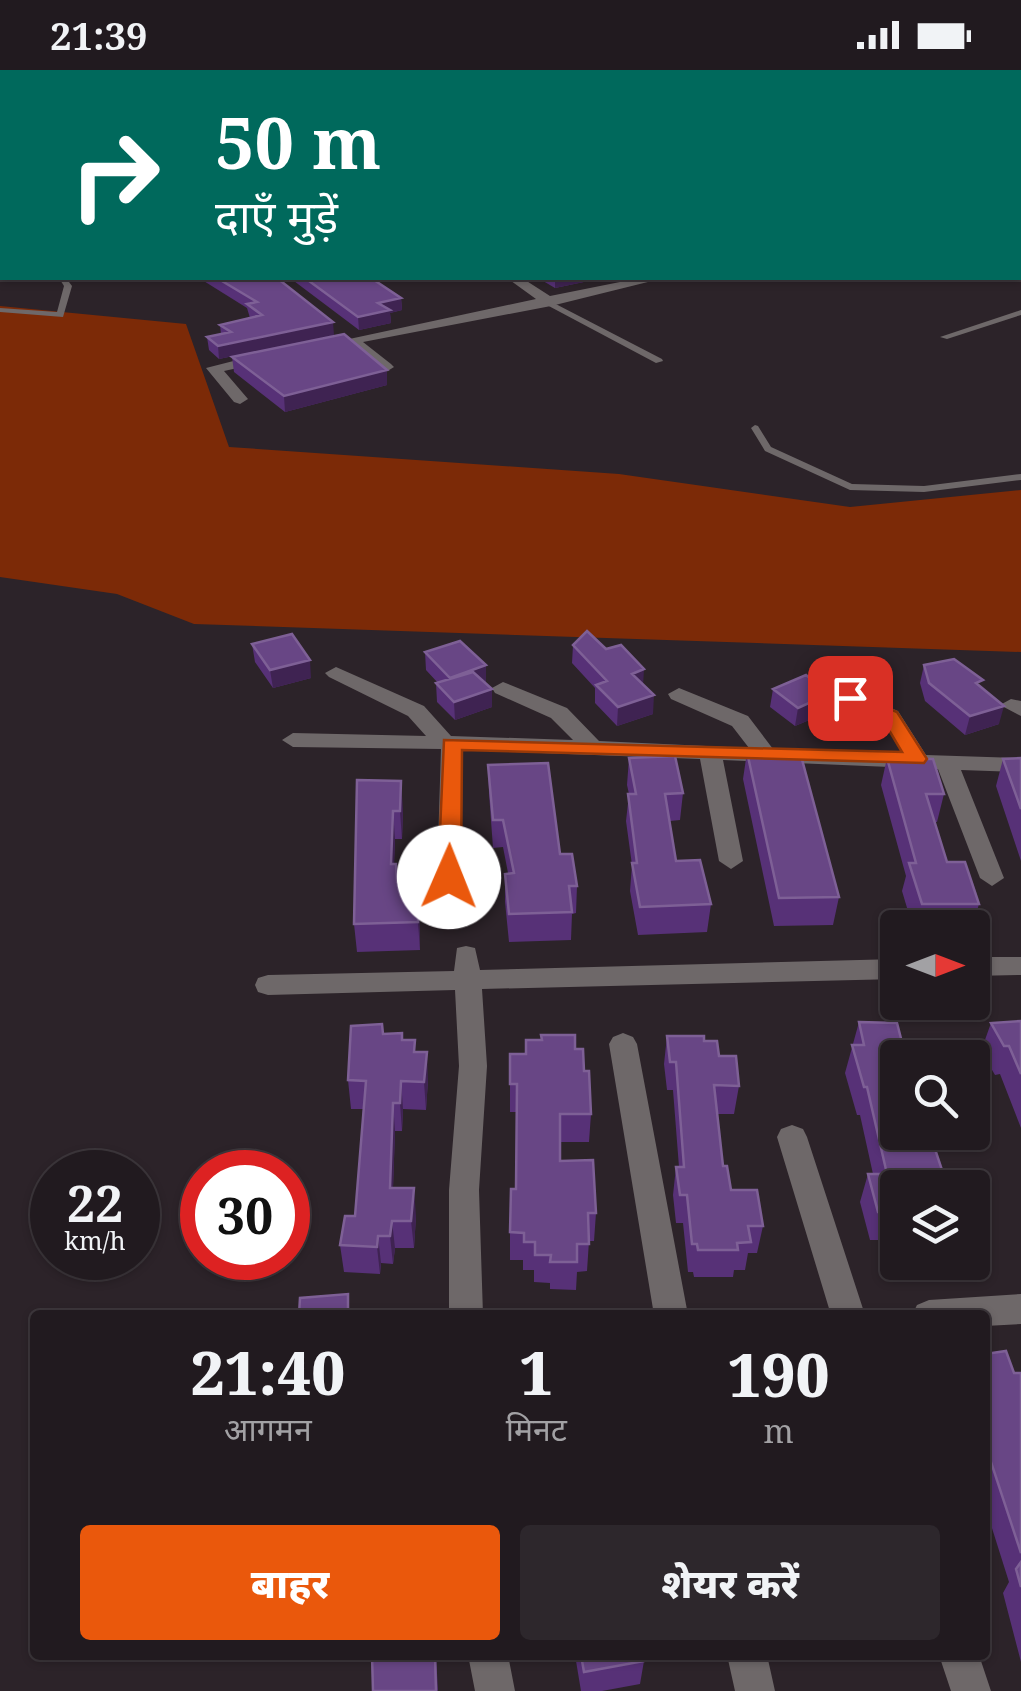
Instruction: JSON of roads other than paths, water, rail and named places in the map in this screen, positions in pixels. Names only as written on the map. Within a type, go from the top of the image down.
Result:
[{"type":"street","points":[[516,280],[550,302]]},
{"type":"street","points":[[300,351],[350,337],[550,302],[648,280]]},
{"type":"street","points":[[350,337],[386,367]]},
{"type":"street","points":[[240,398],[214,368],[283,354]]},
{"type":"street","points":[[336,673],[416,711],[447,742],[449,877]]},
{"type":"street","points":[[503,688],[560,713],[595,750]]},
{"type":"street","points":[[678,694],[740,721],[767,756]]},
{"type":"street","points":[[850,698],[890,716],[917,759]]},
{"type":"street","points":[[293,740],[447,742],[1021,765]]},
{"type":"street","points":[[710,754],[732,861]]},
{"type":"street","points":[[946,763],[992,878]]},
{"type":"street","points":[[990,967],[1021,966]]},
{"type":"street","points":[[268,985],[467,967],[880,969]]},
{"type":"street","points":[[466,1310],[464,1190],[474,1066],[467,967]]},
{"type":"street","points":[[624,1044],[670,1310]]},
{"type":"street","points":[[792,1138],[846,1310]]},
{"type":"street","points":[[990,1311],[1021,1309]]},
{"type":"street","points":[[489,1660],[495,1691]]},
{"type":"street","points":[[748,1660],[755,1691]]},
{"type":"street","points":[[961,1660],[971,1691]]},
{"type":"lane","points":[[0,310],[60,315],[68,286],[65,280]]},
{"type":"lane","points":[[550,302],[659,362]]},
{"type":"lane","points":[[944,336],[1021,312]]},
{"type":"lane","points":[[755,428],[768,450],[850,487],[924,489],[1021,476]]}]
